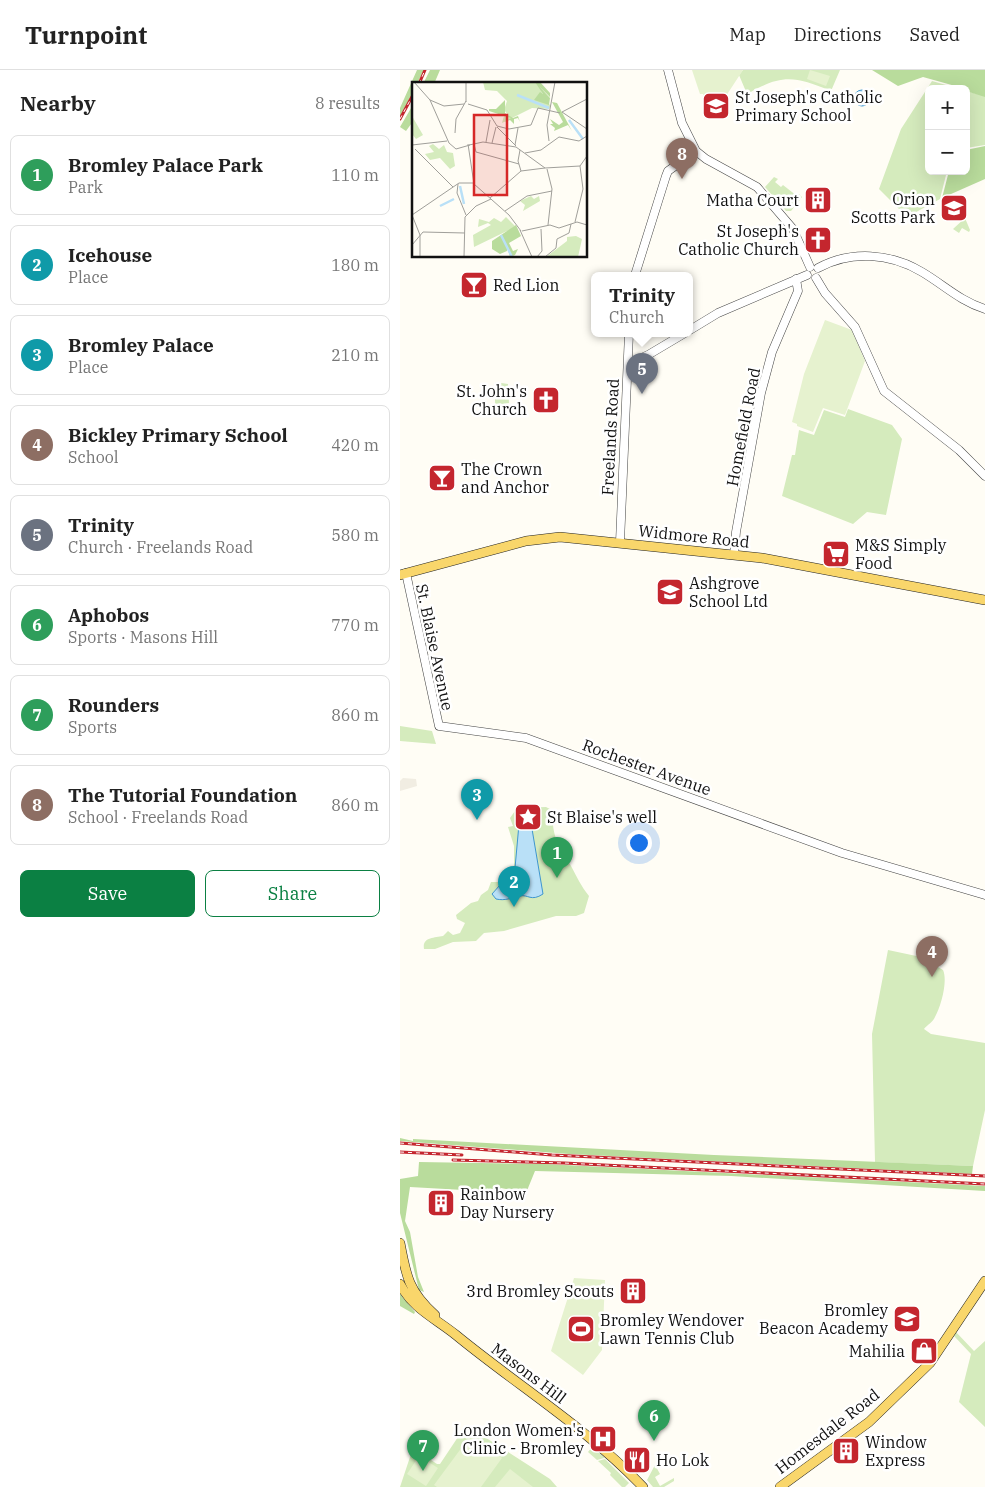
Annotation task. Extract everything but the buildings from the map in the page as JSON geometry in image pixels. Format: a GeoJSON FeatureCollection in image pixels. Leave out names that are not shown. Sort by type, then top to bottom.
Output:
{"type":"FeatureCollection","features":[{"type":"Feature","properties":{"kind":"main road","name":"Widmore Road"},"geometry":{"type":"LineString","coordinates":[[403,574],[539,538],[560,537],[620,542],[770,560],[985,600]]}},
{"type":"Feature","properties":{"kind":"main road","name":"Masons Hill"},"geometry":{"type":"LineString","coordinates":[[400,1243],[402,1269],[417,1298],[441,1323]]}},
{"type":"Feature","properties":{"kind":"main road","name":"Homesdale Road"},"geometry":{"type":"LineString","coordinates":[[780,1487],[869,1422],[930,1363],[985,1282]]}},
{"type":"Feature","properties":{"kind":"main road","name":"Masons Hill"},"geometry":{"type":"LineString","coordinates":[[401,1288],[418,1310],[441,1323],[595,1442],[642,1487]]}},
{"type":"Feature","properties":{"kind":"street"},"geometry":{"type":"LineString","coordinates":[[668,70],[683,125],[696,151],[706,159],[757,187],[793,229],[812,278],[816,278],[825,293],[855,327],[884,391],[959,450],[985,476]]}},
{"type":"Feature","properties":{"kind":"street"},"geometry":{"type":"LineString","coordinates":[[636,272],[668,171],[696,151]]}},
{"type":"Feature","properties":{"kind":"street"},"geometry":{"type":"LineString","coordinates":[[693,328],[718,313],[796,279],[808,271],[851,256],[886,257],[916,268],[960,299],[985,309]]}},
{"type":"Feature","properties":{"kind":"street"},"geometry":{"type":"LineString","coordinates":[[816,278],[820,274],[818,268]]}},
{"type":"Feature","properties":{"kind":"street","name":"Homefield Road"},"geometry":{"type":"LineString","coordinates":[[734,555],[736,532],[760,393],[772,352],[798,291],[796,279]]}},
{"type":"Feature","properties":{"kind":"street","name":"Freelands Road"},"geometry":{"type":"LineString","coordinates":[[620,542],[629,337]]}},
{"type":"Feature","properties":{"kind":"street"},"geometry":{"type":"LineString","coordinates":[[628,364],[648,355],[677,337]]}},
{"type":"Feature","properties":{"kind":"street","name":"St. Blaise Avenue"},"geometry":{"type":"LineString","coordinates":[[403,574],[439,726]]}},
{"type":"Feature","properties":{"kind":"street","name":"Rochester Avenue"},"geometry":{"type":"LineString","coordinates":[[439,726],[526,738],[842,852],[985,895]]}},
{"type":"Feature","properties":{"kind":"green space"},"geometry":{"type":"Polygon","coordinates":[[[417,70],[424,70],[418,82],[412,82],[412,95],[400,117],[400,108],[417,70]]]}},
{"type":"Feature","properties":{"kind":"green space"},"geometry":{"type":"Polygon","coordinates":[[[430,70],[440,70],[435,82],[424,82],[430,70]]]}},
{"type":"Feature","properties":{"kind":"green space"},"geometry":{"type":"Polygon","coordinates":[[[692,70],[743,70],[726,96],[707,103],[703,94],[700,94],[692,70]]]}},
{"type":"Feature","properties":{"kind":"green space"},"geometry":{"type":"Polygon","coordinates":[[[743,70],[840,70],[831,91],[807,82],[788,79],[770,83],[747,94],[739,75],[743,70]]]}},
{"type":"Feature","properties":{"kind":"green space"},"geometry":{"type":"Polygon","coordinates":[[[810,70],[830,76],[826,86],[807,79],[810,70]]]}},
{"type":"Feature","properties":{"kind":"green space"},"geometry":{"type":"Polygon","coordinates":[[[872,70],[985,70],[985,97],[970,92],[970,85],[952,85],[923,77],[898,86],[872,70]]]}},
{"type":"Feature","properties":{"kind":"green space"},"geometry":{"type":"Polygon","coordinates":[[[932,81],[946,85],[929,85],[932,81]]]}},
{"type":"Feature","properties":{"kind":"green space"},"geometry":{"type":"Polygon","coordinates":[[[925,92],[925,175],[946,175],[940,199],[907,217],[879,189],[901,129],[925,92]]]}},
{"type":"Feature","properties":{"kind":"green space"},"geometry":{"type":"Polygon","coordinates":[[[970,92],[985,96],[985,145],[970,147],[970,92]]]}},
{"type":"Feature","properties":{"kind":"green space"},"geometry":{"type":"Polygon","coordinates":[[[412,106],[412,123],[406,131],[400,127],[412,106]]]}},
{"type":"Feature","properties":{"kind":"green space"},"geometry":{"type":"Polygon","coordinates":[[[985,146],[985,179],[942,198],[948,175],[970,175],[970,149],[985,146]]]}},
{"type":"Feature","properties":{"kind":"green space"},"geometry":{"type":"Polygon","coordinates":[[[774,177],[778,179],[775,182],[781,187],[783,185],[797,196],[799,194],[802,197],[791,211],[786,211],[765,187],[774,177]]]}},
{"type":"Feature","properties":{"kind":"green space"},"geometry":{"type":"Polygon","coordinates":[[[965,218],[970,230],[969,232],[962,228],[959,233],[953,229],[965,218]]]}},
{"type":"Feature","properties":{"kind":"green space"},"geometry":{"type":"Polygon","coordinates":[[[825,320],[852,330],[865,361],[845,415],[823,408],[813,432],[792,422],[804,374],[825,320]]]}},
{"type":"Feature","properties":{"kind":"green space"},"geometry":{"type":"Polygon","coordinates":[[[495,382],[508,384],[509,403],[495,406],[495,382]]]}},
{"type":"Feature","properties":{"kind":"green space"},"geometry":{"type":"Polygon","coordinates":[[[848,409],[892,425],[902,439],[886,515],[867,512],[853,524],[782,496],[792,455],[795,455],[799,430],[814,435],[824,410],[845,417],[848,409]]]}},
{"type":"Feature","properties":{"kind":"green space"},"geometry":{"type":"Polygon","coordinates":[[[400,726],[432,731],[436,744],[400,741],[400,726]]]}},
{"type":"Feature","properties":{"kind":"green space"},"geometry":{"type":"Polygon","coordinates":[[[546,807],[552,810],[553,828],[559,845],[589,896],[584,913],[576,916],[556,916],[504,931],[484,933],[476,941],[453,942],[435,949],[424,949],[425,942],[429,939],[443,936],[448,931],[453,935],[460,933],[465,923],[457,919],[456,915],[471,903],[478,901],[481,895],[488,890],[491,882],[502,882],[504,889],[500,895],[503,896],[524,892],[534,895],[540,893],[527,821],[524,823],[520,838],[523,855],[522,864],[513,880],[505,883],[504,879],[514,866],[514,846],[508,827],[513,826],[510,818],[517,808],[546,807]]]}},
{"type":"Feature","properties":{"kind":"green space"},"geometry":{"type":"Polygon","coordinates":[[[888,950],[921,957],[943,970],[945,980],[939,1007],[934,1019],[924,1029],[931,1034],[985,1043],[985,1110],[973,1166],[875,1162],[872,1034],[888,950]]]}},
{"type":"Feature","properties":{"kind":"green space"},"geometry":{"type":"Polygon","coordinates":[[[400,1138],[413,1141],[413,1139],[973,1166],[972,1174],[569,1154],[400,1141],[400,1138]]]}},
{"type":"Feature","properties":{"kind":"green space"},"geometry":{"type":"Polygon","coordinates":[[[419,1162],[545,1164],[985,1186],[985,1191],[731,1176],[535,1171],[526,1193],[501,1188],[499,1192],[410,1187],[405,1221],[410,1232],[418,1277],[424,1292],[419,1290],[400,1213],[400,1179],[418,1176],[419,1162]]]}},
{"type":"Feature","properties":{"kind":"green space","name":"Bromley Wendover Lawn Tennis Club"},"geometry":{"type":"Polygon","coordinates":[[[574,1278],[605,1280],[602,1350],[583,1375],[551,1351],[574,1278]]]}},
{"type":"Feature","properties":{"kind":"green space"},"geometry":{"type":"Polygon","coordinates":[[[400,1294],[415,1312],[414,1314],[400,1306],[400,1294]]]}},
{"type":"Feature","properties":{"kind":"green space"},"geometry":{"type":"Polygon","coordinates":[[[956,1332],[974,1351],[985,1341],[985,1427],[959,1402],[971,1354],[954,1336],[956,1332]]]}},
{"type":"Feature","properties":{"kind":"green space"},"geometry":{"type":"Polygon","coordinates":[[[466,1425],[550,1479],[557,1487],[400,1487],[413,1448],[437,1464],[440,1464],[466,1425]]]}},
{"type":"Feature","properties":{"kind":"green space"},"geometry":{"type":"Polygon","coordinates":[[[471,1435],[502,1458],[481,1487],[437,1487],[434,1485],[471,1435]]]}},
{"type":"Feature","properties":{"kind":"green space"},"geometry":{"type":"Polygon","coordinates":[[[592,1447],[604,1458],[597,1460],[588,1452],[592,1447]]]}},
{"type":"Feature","properties":{"kind":"green space"},"geometry":{"type":"Polygon","coordinates":[[[419,1456],[438,1468],[426,1486],[407,1474],[419,1456]]]}},
{"type":"Feature","properties":{"kind":"green space"},"geometry":{"type":"Polygon","coordinates":[[[605,1459],[629,1483],[625,1487],[622,1487],[598,1461],[605,1459]]]}},
{"type":"Feature","properties":{"kind":"green space"},"geometry":{"type":"Polygon","coordinates":[[[655,1465],[660,1474],[655,1477],[660,1486],[674,1478],[674,1481],[664,1487],[653,1487],[647,1480],[655,1465]]]}},
{"type":"Feature","properties":{"kind":"green space"},"geometry":{"type":"Polygon","coordinates":[[[510,1469],[533,1487],[495,1487],[510,1469]]]}},
{"type":"Feature","properties":{"kind":"shaded area"},"geometry":{"type":"Polygon","coordinates":[[[403,778],[416,779],[417,786],[400,791],[400,781],[403,778]]]}},
{"type":"Feature","properties":{"kind":"water"},"geometry":{"type":"Polygon","coordinates":[[[862,90],[868,92],[870,98],[868,104],[862,106],[856,104],[854,98],[856,92],[862,90]]]}},
{"type":"Feature","properties":{"kind":"water"},"geometry":{"type":"Polygon","coordinates":[[[524,819],[529,819],[531,823],[543,894],[533,898],[523,896],[496,899],[492,894],[515,868],[519,824],[524,819]]]}},
{"type":"Feature","properties":{"kind":"railway"},"geometry":{"type":"LineString","coordinates":[[420,82],[425,70]]}},
{"type":"Feature","properties":{"kind":"railway"},"geometry":{"type":"LineString","coordinates":[[400,119],[412,97]]}},
{"type":"Feature","properties":{"kind":"railway"},"geometry":{"type":"LineString","coordinates":[[400,1143],[552,1155],[985,1176]]}},
{"type":"Feature","properties":{"kind":"railway"},"geometry":{"type":"LineString","coordinates":[[400,1152],[462,1155]]}},
{"type":"Feature","properties":{"kind":"railway"},"geometry":{"type":"LineString","coordinates":[[453,1160],[564,1163],[985,1184]]}},
{"type":"Feature","properties":{"kind":"place","name":"St Joseph's Catholic Primary School"},"geometry":{"type":"Point","coordinates":[716,106]}},
{"type":"Feature","properties":{"kind":"place","name":"The Tutorial Foundation"},"geometry":{"type":"Point","coordinates":[682,179]}},
{"type":"Feature","properties":{"kind":"place","name":"Matha Court"},"geometry":{"type":"Point","coordinates":[818,200]}},
{"type":"Feature","properties":{"kind":"place","name":"Orion Scotts Park"},"geometry":{"type":"Point","coordinates":[954,208]}},
{"type":"Feature","properties":{"kind":"place","name":"St Joseph's Catholic Church"},"geometry":{"type":"Point","coordinates":[818,240]}},
{"type":"Feature","properties":{"kind":"place","name":"Red Lion"},"geometry":{"type":"Point","coordinates":[474,285]}},
{"type":"Feature","properties":{"kind":"place","name":"Trinity"},"geometry":{"type":"Point","coordinates":[642,394]}},
{"type":"Feature","properties":{"kind":"place","name":"St. John's Church"},"geometry":{"type":"Point","coordinates":[546,400]}},
{"type":"Feature","properties":{"kind":"place","name":"The Crown and Anchor"},"geometry":{"type":"Point","coordinates":[442,478]}},
{"type":"Feature","properties":{"kind":"place","name":"M&S Simply Food"},"geometry":{"type":"Point","coordinates":[836,554]}},
{"type":"Feature","properties":{"kind":"place","name":"Ashgrove School Ltd"},"geometry":{"type":"Point","coordinates":[670,592]}},
{"type":"Feature","properties":{"kind":"place","name":"St Blaise's well"},"geometry":{"type":"Point","coordinates":[528,817]}},
{"type":"Feature","properties":{"kind":"place","name":"Bromley Palace"},"geometry":{"type":"Point","coordinates":[477,820]}},
{"type":"Feature","properties":{"kind":"place","name":"Bromley Palace Park"},"geometry":{"type":"Point","coordinates":[557,878]}},
{"type":"Feature","properties":{"kind":"place","name":"Icehouse"},"geometry":{"type":"Point","coordinates":[514,907]}},
{"type":"Feature","properties":{"kind":"place","name":"Bickley Primary School"},"geometry":{"type":"Point","coordinates":[932,977]}},
{"type":"Feature","properties":{"kind":"place","name":"Rainbow Day Nursery"},"geometry":{"type":"Point","coordinates":[441,1203]}},
{"type":"Feature","properties":{"kind":"place","name":"3rd Bromley Scouts"},"geometry":{"type":"Point","coordinates":[633,1291]}},
{"type":"Feature","properties":{"kind":"place","name":"Bromley Beacon Academy"},"geometry":{"type":"Point","coordinates":[907,1319]}},
{"type":"Feature","properties":{"kind":"place","name":"Bromley Wendover Lawn Tennis Club"},"geometry":{"type":"Point","coordinates":[581,1329]}},
{"type":"Feature","properties":{"kind":"place","name":"Mahilia"},"geometry":{"type":"Point","coordinates":[924,1351]}},
{"type":"Feature","properties":{"kind":"place","name":"London Women's Clinic - Bromley"},"geometry":{"type":"Point","coordinates":[603,1439]}},
{"type":"Feature","properties":{"kind":"place","name":"Aphobos"},"geometry":{"type":"Point","coordinates":[654,1441]}},
{"type":"Feature","properties":{"kind":"place","name":"Window Express"},"geometry":{"type":"Point","coordinates":[846,1451]}},
{"type":"Feature","properties":{"kind":"place","name":"Ho Lok"},"geometry":{"type":"Point","coordinates":[637,1460]}},
{"type":"Feature","properties":{"kind":"place","name":"Rounders"},"geometry":{"type":"Point","coordinates":[423,1471]}}]}
